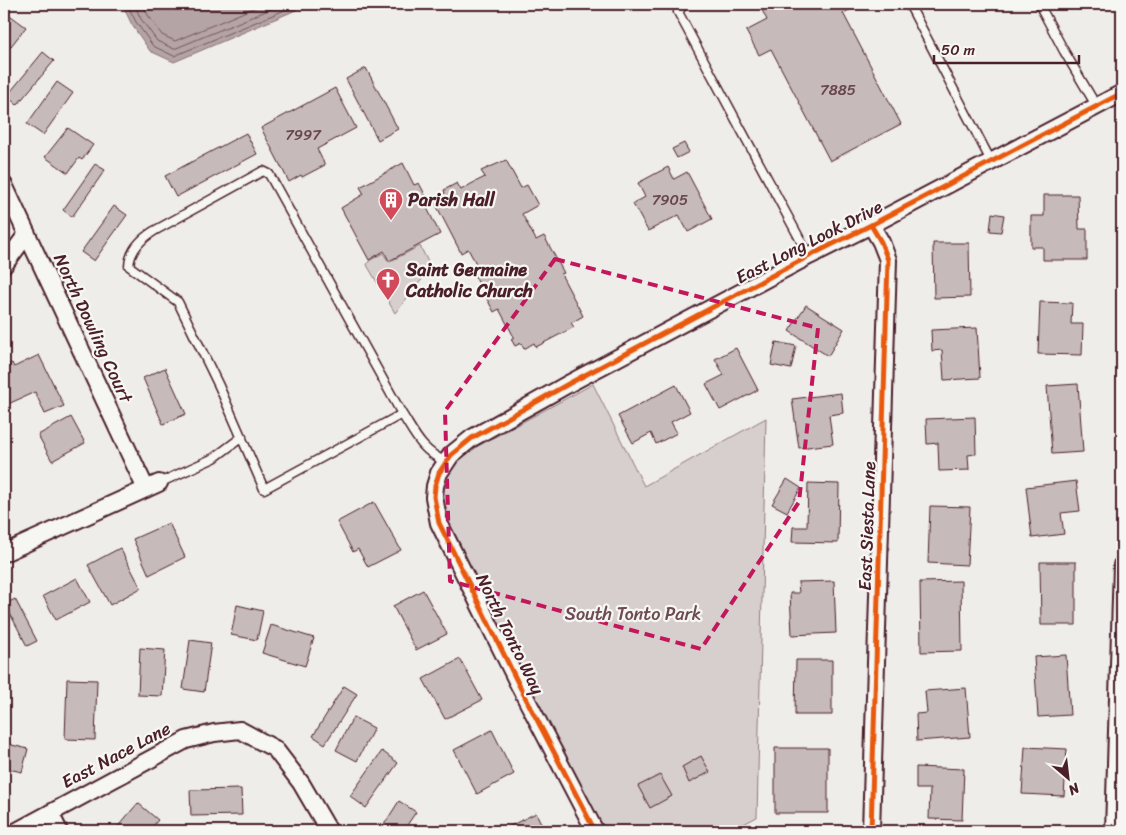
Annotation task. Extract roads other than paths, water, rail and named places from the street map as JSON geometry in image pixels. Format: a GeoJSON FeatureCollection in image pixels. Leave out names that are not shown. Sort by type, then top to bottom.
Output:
{"type":"FeatureCollection","features":[{"type":"Feature","properties":{"kind":"street","name":"East Long Look Drive"},"geometry":{"type":"LineString","coordinates":[[459,448],[472,438],[561,388],[809,256],[871,226],[991,161],[1097,107],[1121,98]]}},
{"type":"Feature","properties":{"kind":"street","name":"North Dowling Court"},"geometry":{"type":"LineString","coordinates":[[4,185],[152,486]]}},
{"type":"Feature","properties":{"kind":"street","name":"East Siesta Lane"},"geometry":{"type":"LineString","coordinates":[[871,226],[881,242],[888,260],[872,831]]}},
{"type":"Feature","properties":{"kind":"street"},"geometry":{"type":"LineString","coordinates":[[4,265],[27,234]]}},
{"type":"Feature","properties":{"kind":"street","name":"North Tonto Way"},"geometry":{"type":"LineString","coordinates":[[459,448],[446,462],[437,479],[434,497],[440,523],[595,831]]}},
{"type":"Feature","properties":{"kind":"street"},"geometry":{"type":"LineString","coordinates":[[4,552],[152,486]]}},
{"type":"Feature","properties":{"kind":"street"},"geometry":{"type":"LineString","coordinates":[[1114,831],[1122,565]]}},
{"type":"Feature","properties":{"kind":"street","name":"East Nace Lane"},"geometry":{"type":"LineString","coordinates":[[17,831],[186,740],[214,733],[240,730],[275,749],[301,783],[330,831]]}},
{"type":"Feature","properties":{"kind":"street"},"geometry":{"type":"LineString","coordinates":[[50,813],[59,831]]}},
{"type":"Feature","properties":{"kind":"lane"},"geometry":{"type":"LineString","coordinates":[[684,4],[678,12],[809,256]]}},
{"type":"Feature","properties":{"kind":"lane"},"geometry":{"type":"LineString","coordinates":[[909,4],[991,161]]}},
{"type":"Feature","properties":{"kind":"lane"},"geometry":{"type":"LineString","coordinates":[[1039,4],[1097,107]]}},
{"type":"Feature","properties":{"kind":"lane"},"geometry":{"type":"LineString","coordinates":[[402,414],[264,489],[242,437],[178,302],[166,291],[129,266],[130,256],[143,238],[154,231],[263,172],[269,174],[402,414],[424,448],[430,454],[446,462]]}},
{"type":"Feature","properties":{"kind":"lane"},"geometry":{"type":"LineString","coordinates":[[152,486],[214,458],[242,437]]}},
{"type":"Feature","properties":{"kind":"water"},"geometry":{"type":"Polygon","coordinates":[[[122,4],[300,4],[296,10],[174,62],[150,51],[132,25],[122,4]]]}},
{"type":"Feature","properties":{"kind":"place","name":"Parish Hall"},"geometry":{"type":"Point","coordinates":[391,221]}},
{"type":"Feature","properties":{"kind":"place","name":"Saint Germaine Catholic Church"},"geometry":{"type":"Point","coordinates":[388,301]}},
{"type":"Feature","properties":{"kind":"park label","name":"South Tonto Park"},"geometry":{"type":"Point","coordinates":[633,614]}}]}
